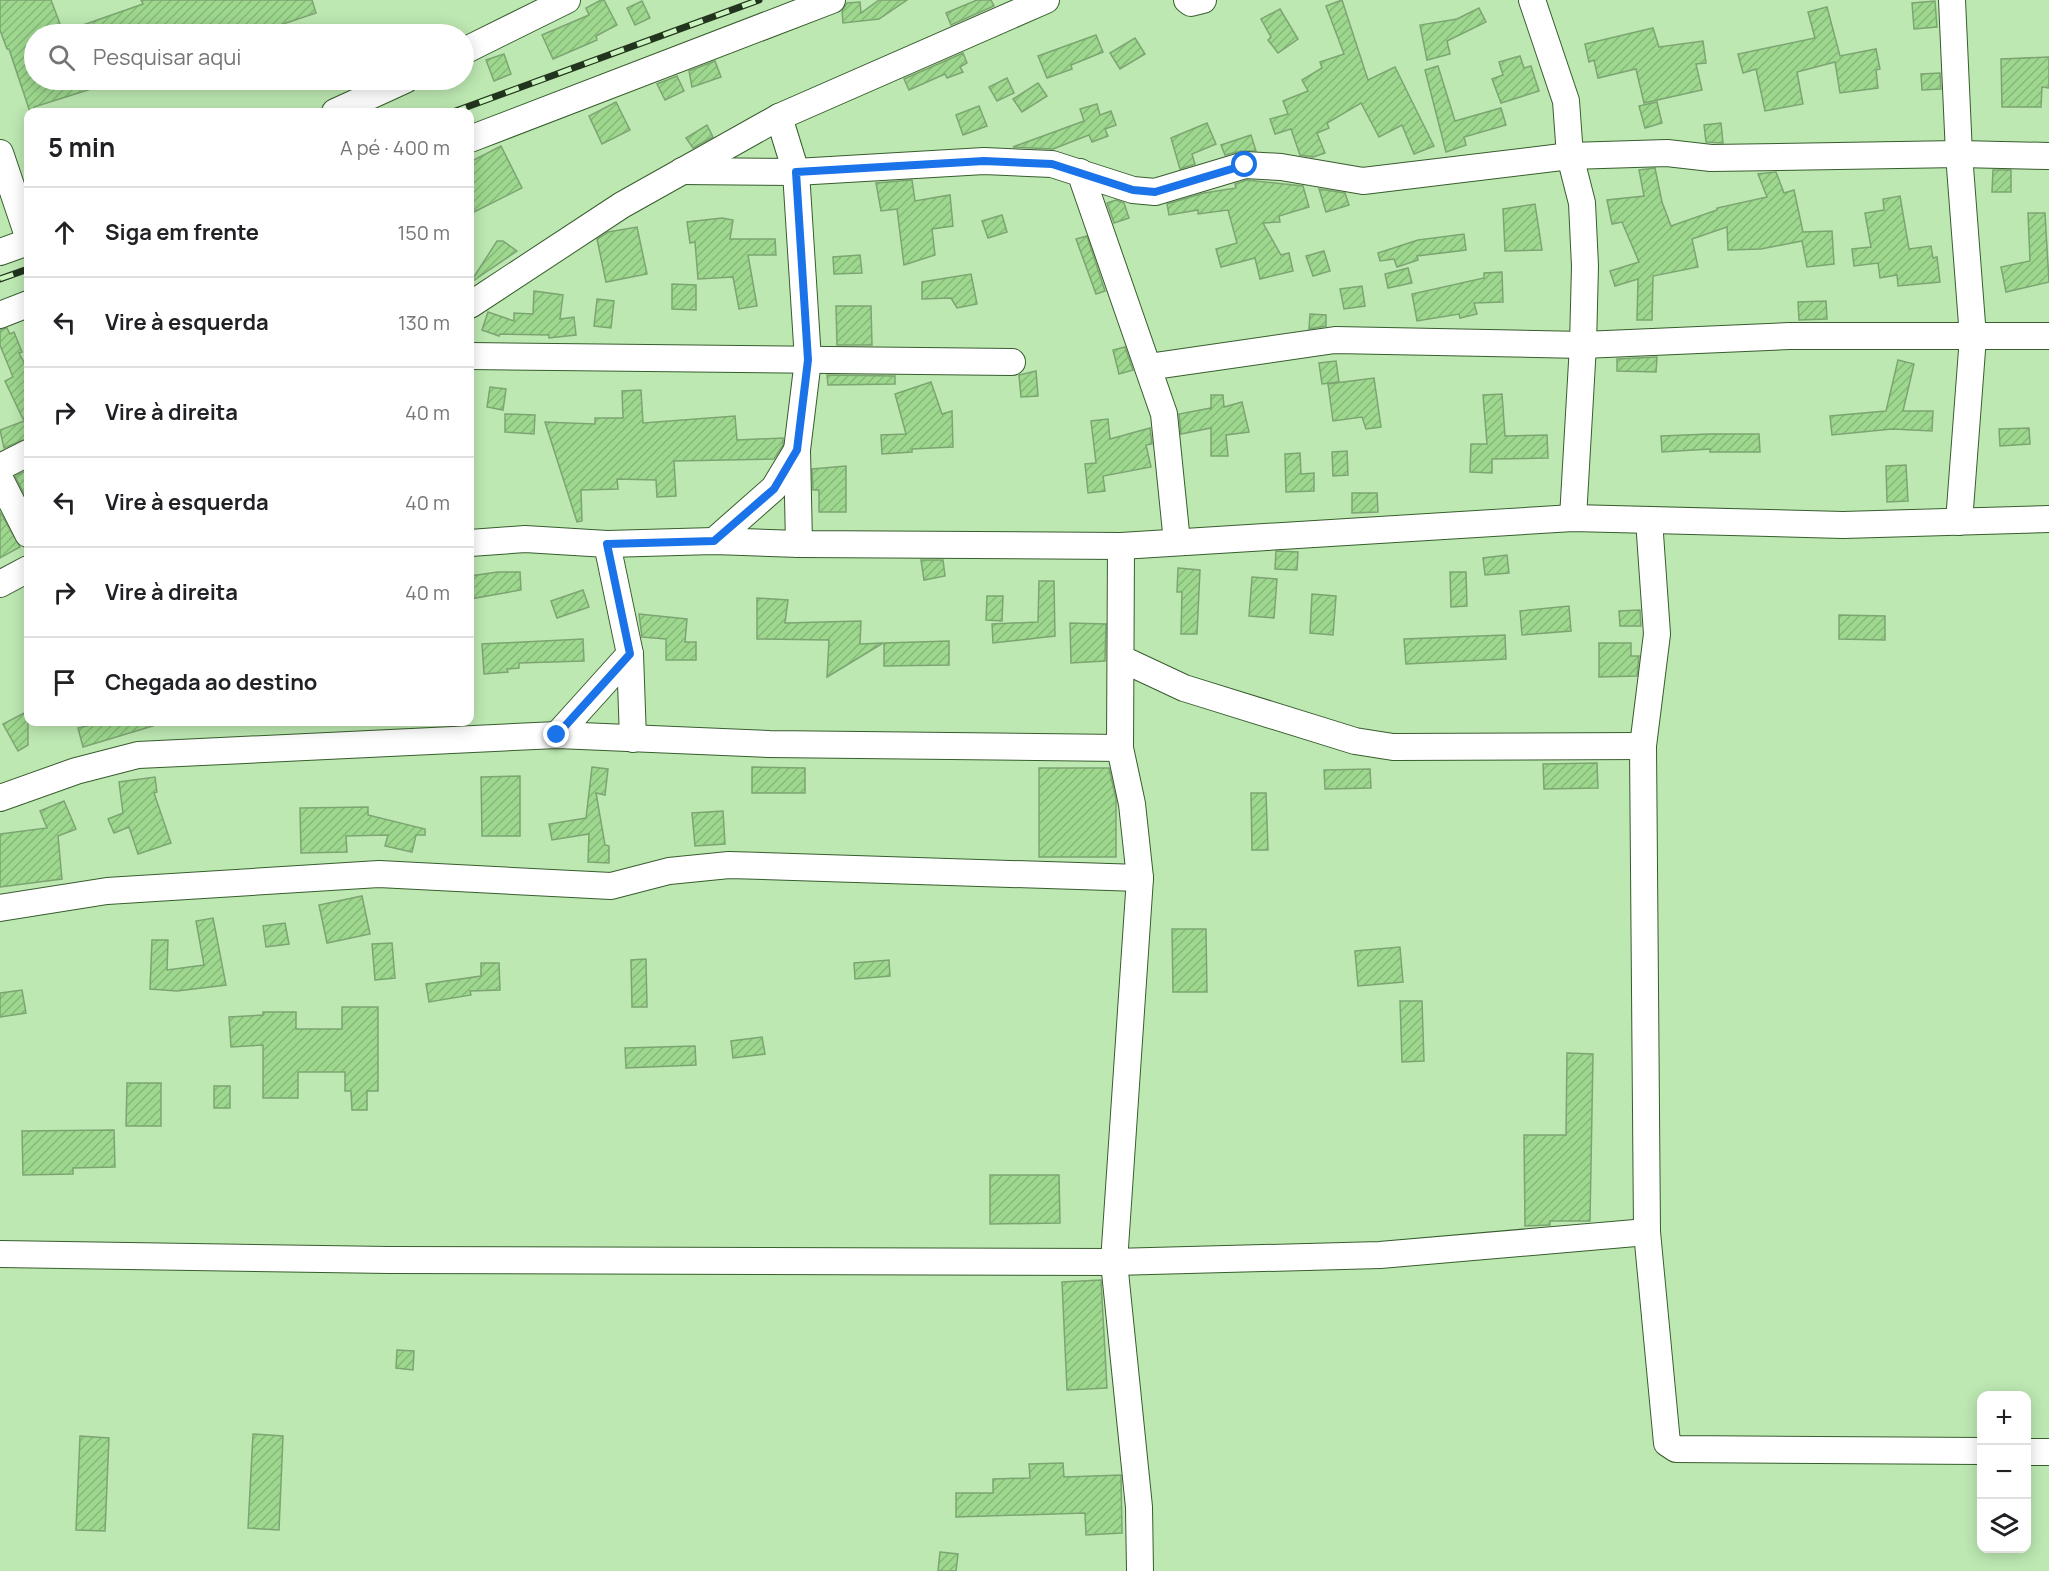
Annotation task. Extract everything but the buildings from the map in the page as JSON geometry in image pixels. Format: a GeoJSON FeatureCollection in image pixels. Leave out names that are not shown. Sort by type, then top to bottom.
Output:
{"type":"FeatureCollection","features":[{"type":"Feature","properties":{"kind":"street"},"geometry":{"type":"LineString","coordinates":[[474,46],[567,0]]}},
{"type":"Feature","properties":{"kind":"street"},"geometry":{"type":"LineString","coordinates":[[474,137],[832,0]]}},
{"type":"Feature","properties":{"kind":"street"},"geometry":{"type":"LineString","coordinates":[[474,302],[621,205],[780,117],[1046,0]]}},
{"type":"Feature","properties":{"kind":"street"},"geometry":{"type":"LineString","coordinates":[[1187,0],[1191,3],[1203,0]]}},
{"type":"Feature","properties":{"kind":"street"},"geometry":{"type":"LineString","coordinates":[[1532,0],[1566,101],[1570,156],[1581,203],[1585,266],[1583,345],[1573,518]]}},
{"type":"Feature","properties":{"kind":"street"},"geometry":{"type":"LineString","coordinates":[[1952,0],[1959,154],[1973,337],[1959,522]]}},
{"type":"Feature","properties":{"kind":"street"},"geometry":{"type":"LineString","coordinates":[[344,108],[383,90]]}},
{"type":"Feature","properties":{"kind":"street"},"geometry":{"type":"LineString","coordinates":[[780,117],[796,172],[808,360],[797,450],[799,544]]}},
{"type":"Feature","properties":{"kind":"street"},"geometry":{"type":"LineString","coordinates":[[0,153],[24,224]]}},
{"type":"Feature","properties":{"kind":"street"},"geometry":{"type":"LineString","coordinates":[[682,171],[796,172],[984,161],[1052,164],[1133,190],[1155,192],[1245,165],[1281,167],[1363,181],[1570,156],[1667,153],[1711,158],[1959,154],[2049,156]]}},
{"type":"Feature","properties":{"kind":"street"},"geometry":{"type":"LineString","coordinates":[[1080,172],[1164,414],[1177,542]]}},
{"type":"Feature","properties":{"kind":"street"},"geometry":{"type":"LineString","coordinates":[[0,252],[24,243]]}},
{"type":"Feature","properties":{"kind":"street"},"geometry":{"type":"LineString","coordinates":[[0,315],[24,306]]}},
{"type":"Feature","properties":{"kind":"street"},"geometry":{"type":"LineString","coordinates":[[1148,367],[1335,340],[1583,345],[1789,336],[2049,336]]}},
{"type":"Feature","properties":{"kind":"street"},"geometry":{"type":"LineString","coordinates":[[474,356],[1012,362]]}},
{"type":"Feature","properties":{"kind":"street"},"geometry":{"type":"LineString","coordinates":[[714,541],[774,489],[797,450]]}},
{"type":"Feature","properties":{"kind":"street"},"geometry":{"type":"LineString","coordinates":[[0,467],[24,455]]}},
{"type":"Feature","properties":{"kind":"street"},"geometry":{"type":"LineString","coordinates":[[0,478],[24,526]]}},
{"type":"Feature","properties":{"kind":"street"},"geometry":{"type":"LineString","coordinates":[[474,543],[525,539],[607,544],[714,541],[799,544],[1121,546],[1573,518],[1843,525],[2049,519]]}},
{"type":"Feature","properties":{"kind":"street"},"geometry":{"type":"LineString","coordinates":[[1648,520],[1657,634],[1643,746],[1647,1232],[1666,1443],[1671,1447],[1977,1451]]}},
{"type":"Feature","properties":{"kind":"street"},"geometry":{"type":"LineString","coordinates":[[607,544],[630,654],[633,739]]}},
{"type":"Feature","properties":{"kind":"street"},"geometry":{"type":"LineString","coordinates":[[1121,546],[1120,748],[1132,804],[1140,878],[1114,1262],[1140,1507],[1140,1571]]}},
{"type":"Feature","properties":{"kind":"street"},"geometry":{"type":"LineString","coordinates":[[0,584],[24,571]]}},
{"type":"Feature","properties":{"kind":"street"},"geometry":{"type":"LineString","coordinates":[[557,735],[630,654]]}},
{"type":"Feature","properties":{"kind":"street"},"geometry":{"type":"LineString","coordinates":[[1122,659],[1184,688],[1355,741],[1393,747],[1643,746]]}},
{"type":"Feature","properties":{"kind":"street"},"geometry":{"type":"LineString","coordinates":[[0,798],[76,771],[138,755],[557,735],[769,744],[1120,748]]}},
{"type":"Feature","properties":{"kind":"street"},"geometry":{"type":"LineString","coordinates":[[0,908],[106,891],[379,874],[611,886],[669,871],[729,865],[1140,878]]}},
{"type":"Feature","properties":{"kind":"street"},"geometry":{"type":"LineString","coordinates":[[0,1254],[389,1260],[1114,1262],[1380,1255],[1647,1232]]}},
{"type":"Feature","properties":{"kind":"street"},"geometry":{"type":"LineString","coordinates":[[2031,1452],[2049,1452]]}},
{"type":"Feature","properties":{"kind":"railway"},"geometry":{"type":"LineString","coordinates":[[464,108],[759,0]]}},
{"type":"Feature","properties":{"kind":"railway"},"geometry":{"type":"LineString","coordinates":[[0,279],[24,270]]}},
{"type":"Feature","properties":{"kind":"route"},"geometry":{"type":"LineString","coordinates":[[557,735],[599,692],[630,654],[607,544],[714,541],[774,489],[797,450],[808,360],[796,172],[984,161],[1052,164],[1108,180],[1133,190],[1155,192],[1245,165]]}}]}
